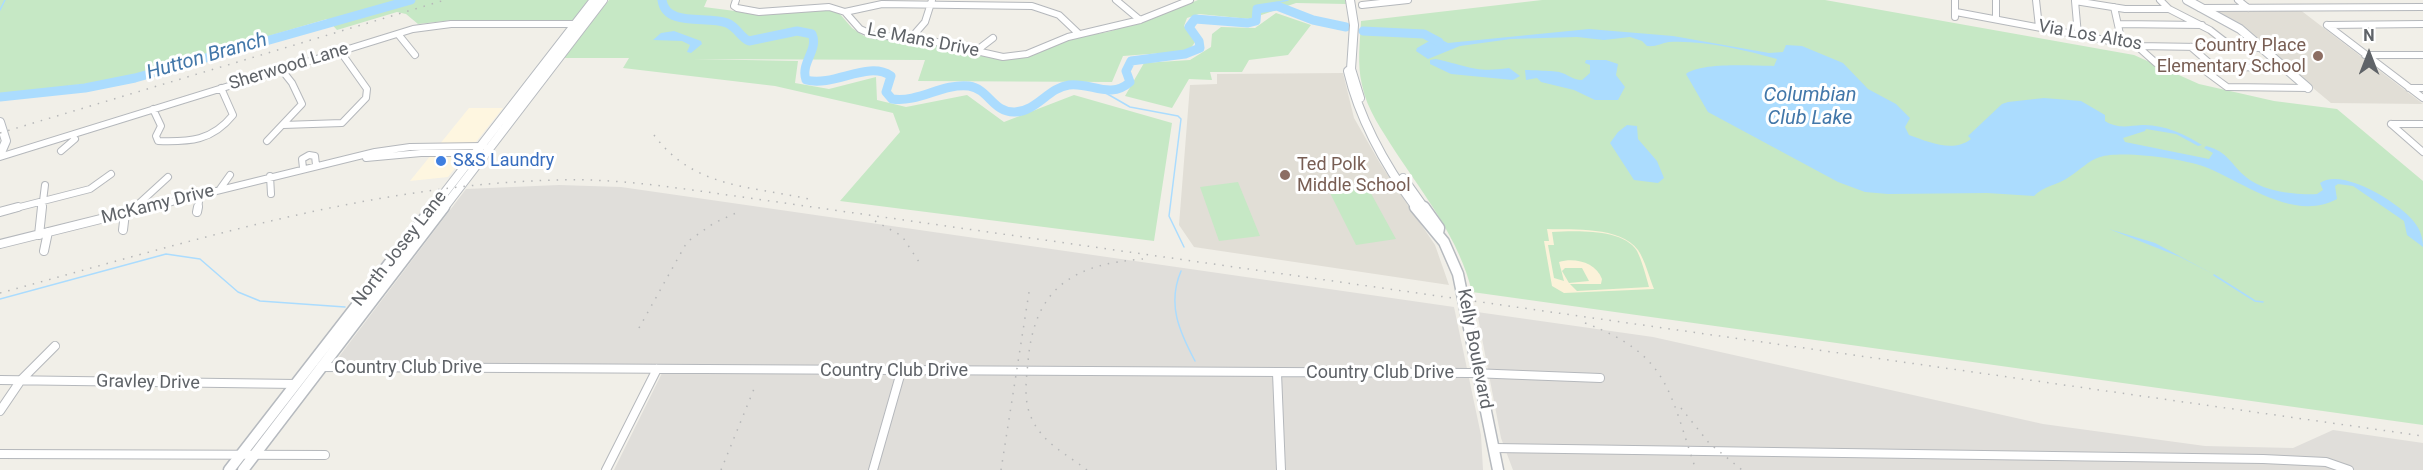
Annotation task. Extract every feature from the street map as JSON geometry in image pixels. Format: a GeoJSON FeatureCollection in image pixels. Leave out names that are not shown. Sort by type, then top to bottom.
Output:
{"type":"FeatureCollection","features":[{"type":"Feature","properties":{"kind":"main road","name":"North Josey Lane"},"geometry":{"type":"LineString","coordinates":[[580,24],[594,0]]}},
{"type":"Feature","properties":{"kind":"main road","name":"North Josey Lane"},"geometry":{"type":"LineString","coordinates":[[243,470],[580,24],[603,0]]}},
{"type":"Feature","properties":{"kind":"main road","name":"Kelly Boulevard"},"geometry":{"type":"LineString","coordinates":[[1350,0],[1354,25],[1351,69],[1348,71],[1357,107],[1384,154],[1439,228],[1438,233],[1459,273],[1498,470]]}},
{"type":"Feature","properties":{"kind":"main road"},"geometry":{"type":"LineString","coordinates":[[2187,0],[2198,8],[2236,26],[2308,88]]}},
{"type":"Feature","properties":{"kind":"main road"},"geometry":{"type":"LineString","coordinates":[[0,123],[6,141],[0,156]]}},
{"type":"Feature","properties":{"kind":"main road","name":"North Josey Lane"},"geometry":{"type":"LineString","coordinates":[[229,470],[484,150]]}},
{"type":"Feature","properties":{"kind":"street","name":"Le Mans Drive"},"geometry":{"type":"LineString","coordinates":[[736,0],[734,6],[753,12],[814,6],[845,12],[866,33],[883,37],[911,38],[1015,56],[1079,34],[1140,20],[1190,0]]}},
{"type":"Feature","properties":{"kind":"street"},"geometry":{"type":"LineString","coordinates":[[1116,0],[1140,20]]}},
{"type":"Feature","properties":{"kind":"street"},"geometry":{"type":"LineString","coordinates":[[1362,5],[1408,0]]}},
{"type":"Feature","properties":{"kind":"street","name":"Via Los Altos"},"geometry":{"type":"LineString","coordinates":[[1955,0],[1955,15],[2038,27],[2137,46],[2262,48]]}},
{"type":"Feature","properties":{"kind":"street"},"geometry":{"type":"LineString","coordinates":[[1996,0],[1996,20]]}},
{"type":"Feature","properties":{"kind":"street"},"geometry":{"type":"LineString","coordinates":[[2036,0],[2038,27]]}},
{"type":"Feature","properties":{"kind":"street"},"geometry":{"type":"LineString","coordinates":[[2160,0],[2169,9],[2202,25],[2232,47]]}},
{"type":"Feature","properties":{"kind":"street"},"geometry":{"type":"LineString","coordinates":[[2238,0],[2248,8]]}},
{"type":"Feature","properties":{"kind":"street"},"geometry":{"type":"LineString","coordinates":[[2286,0],[2295,7]]}},
{"type":"Feature","properties":{"kind":"street"},"geometry":{"type":"LineString","coordinates":[[2356,0],[2365,7]]}},
{"type":"Feature","properties":{"kind":"street"},"geometry":{"type":"LineString","coordinates":[[2404,0],[2414,7]]}},
{"type":"Feature","properties":{"kind":"street"},"geometry":{"type":"LineString","coordinates":[[2078,35],[2075,1],[2114,7],[2169,9]]}},
{"type":"Feature","properties":{"kind":"street"},"geometry":{"type":"LineString","coordinates":[[911,38],[925,22],[931,3]]}},
{"type":"Feature","properties":{"kind":"street"},"geometry":{"type":"LineString","coordinates":[[845,12],[882,4],[931,3],[1043,8],[1059,15],[1079,34]]}},
{"type":"Feature","properties":{"kind":"street"},"geometry":{"type":"LineString","coordinates":[[2114,7],[2122,43]]}},
{"type":"Feature","properties":{"kind":"street"},"geometry":{"type":"LineString","coordinates":[[2198,8],[2423,7]]}},
{"type":"Feature","properties":{"kind":"street","name":"Sherwood Lane"},"geometry":{"type":"LineString","coordinates":[[0,156],[398,34],[451,24],[580,24]]}},
{"type":"Feature","properties":{"kind":"street"},"geometry":{"type":"LineString","coordinates":[[2118,24],[2202,25]]}},
{"type":"Feature","properties":{"kind":"street"},"geometry":{"type":"LineString","coordinates":[[2423,24],[2327,25],[2423,98]]}},
{"type":"Feature","properties":{"kind":"street"},"geometry":{"type":"LineString","coordinates":[[398,34],[415,55]]}},
{"type":"Feature","properties":{"kind":"street"},"geometry":{"type":"LineString","coordinates":[[976,51],[993,38]]}},
{"type":"Feature","properties":{"kind":"street"},"geometry":{"type":"LineString","coordinates":[[2137,46],[2158,64],[2286,68]]}},
{"type":"Feature","properties":{"kind":"street"},"geometry":{"type":"LineString","coordinates":[[2190,47],[2214,67]]}},
{"type":"Feature","properties":{"kind":"street"},"geometry":{"type":"LineString","coordinates":[[283,125],[342,123],[366,98],[367,89],[340,51]]}},
{"type":"Feature","properties":{"kind":"street"},"geometry":{"type":"LineString","coordinates":[[2365,55],[2423,55]]}},
{"type":"Feature","properties":{"kind":"street"},"geometry":{"type":"LineString","coordinates":[[2200,67],[2227,87],[2308,88]]}},
{"type":"Feature","properties":{"kind":"street"},"geometry":{"type":"LineString","coordinates":[[267,141],[302,104],[292,83],[281,69]]}},
{"type":"Feature","properties":{"kind":"street"},"geometry":{"type":"LineString","coordinates":[[153,108],[161,126],[156,136],[158,141],[201,141],[210,138],[233,115],[221,88]]}},
{"type":"Feature","properties":{"kind":"street"},"geometry":{"type":"LineString","coordinates":[[2409,88],[2423,88]]}},
{"type":"Feature","properties":{"kind":"street"},"geometry":{"type":"LineString","coordinates":[[2423,124],[2391,124],[2423,152]]}},
{"type":"Feature","properties":{"kind":"street"},"geometry":{"type":"LineString","coordinates":[[61,151],[75,139],[72,135]]}},
{"type":"Feature","properties":{"kind":"street","name":"McKamy Drive"},"geometry":{"type":"LineString","coordinates":[[0,244],[316,165],[395,154],[484,150]]}},
{"type":"Feature","properties":{"kind":"street"},"geometry":{"type":"LineString","coordinates":[[303,168],[302,159],[309,155],[315,156],[316,165]]}},
{"type":"Feature","properties":{"kind":"street"},"geometry":{"type":"LineString","coordinates":[[0,212],[90,189],[111,174]]}},
{"type":"Feature","properties":{"kind":"street"},"geometry":{"type":"LineString","coordinates":[[220,189],[230,176]]}},
{"type":"Feature","properties":{"kind":"street"},"geometry":{"type":"LineString","coordinates":[[270,176],[271,194]]}},
{"type":"Feature","properties":{"kind":"street"},"geometry":{"type":"LineString","coordinates":[[123,230],[128,212],[168,177]]}},
{"type":"Feature","properties":{"kind":"street"},"geometry":{"type":"LineString","coordinates":[[39,235],[45,185]]}},
{"type":"Feature","properties":{"kind":"street"},"geometry":{"type":"LineString","coordinates":[[197,212],[200,194]]}},
{"type":"Feature","properties":{"kind":"street"},"geometry":{"type":"LineString","coordinates":[[44,251],[48,232]]}},
{"type":"Feature","properties":{"kind":"street"},"geometry":{"type":"LineString","coordinates":[[0,411],[21,380],[55,346]]}},
{"type":"Feature","properties":{"kind":"street","name":"Country Club Drive"},"geometry":{"type":"LineString","coordinates":[[309,367],[1480,374],[1599,378]]}},
{"type":"Feature","properties":{"kind":"street"},"geometry":{"type":"LineString","coordinates":[[606,470],[657,369]]}},
{"type":"Feature","properties":{"kind":"street"},"geometry":{"type":"LineString","coordinates":[[873,470],[901,372]]}},
{"type":"Feature","properties":{"kind":"street"},"geometry":{"type":"LineString","coordinates":[[1277,373],[1281,470]]}},
{"type":"Feature","properties":{"kind":"street","name":"Gravley Drive"},"geometry":{"type":"LineString","coordinates":[[0,380],[296,384]]}},
{"type":"Feature","properties":{"kind":"street"},"geometry":{"type":"LineString","coordinates":[[1494,448],[2273,459],[2313,460],[2345,468]]}},
{"type":"Feature","properties":{"kind":"street"},"geometry":{"type":"LineString","coordinates":[[0,454],[325,455]]}},
{"type":"Feature","properties":{"kind":"shaded area","name":"Country Place Elementary School"},"geometry":{"type":"Polygon","coordinates":[[[2206,9],[2299,9],[2423,104],[2331,103],[2277,58],[2206,9]]]}},
{"type":"Feature","properties":{"kind":"shaded area","name":"Ted Polk Middle School"},"geometry":{"type":"Polygon","coordinates":[[[1343,73],[1354,118],[1381,165],[1435,245],[1449,285],[1194,247],[1179,225],[1190,85],[1217,84],[1217,74],[1343,73]]]}},
{"type":"Feature","properties":{"kind":"shaded area"},"geometry":{"type":"Polygon","coordinates":[[[469,108],[503,108],[448,177],[410,181],[469,108]]]}},
{"type":"Feature","properties":{"kind":"shaded area"},"geometry":{"type":"Polygon","coordinates":[[[559,185],[621,187],[1454,307],[1481,435],[1483,470],[614,470],[666,365],[335,362],[466,189],[559,185]]]}},
{"type":"Feature","properties":{"kind":"shaded area"},"geometry":{"type":"Polygon","coordinates":[[[1477,312],[1653,337],[2043,424],[2205,446],[2293,448],[2333,430],[2423,443],[2423,470],[1513,470],[1501,438],[1477,312]]]}},
{"type":"Feature","properties":{"kind":"green space"},"geometry":{"type":"Polygon","coordinates":[[[0,0],[588,0],[573,21],[454,20],[418,24],[406,14],[397,12],[337,30],[327,19],[118,80],[0,94],[0,0]]]}},
{"type":"Feature","properties":{"kind":"green space"},"geometry":{"type":"Polygon","coordinates":[[[609,0],[707,0],[704,7],[758,14],[825,9],[839,13],[852,28],[864,36],[915,40],[1018,58],[1038,53],[1077,37],[1108,32],[1161,15],[1198,0],[1345,0],[1346,4],[1296,3],[1250,19],[1199,14],[1187,18],[1184,26],[1195,42],[1189,51],[1123,56],[1112,82],[918,81],[925,60],[693,59],[798,61],[795,83],[829,89],[876,77],[877,100],[906,107],[967,95],[1004,122],[1074,95],[1172,123],[1154,241],[840,201],[900,132],[893,113],[775,86],[623,68],[629,58],[564,58],[609,0]]]}},
{"type":"Feature","properties":{"kind":"green space"},"geometry":{"type":"Polygon","coordinates":[[[1542,0],[1825,0],[2134,55],[2199,84],[2274,101],[2337,109],[2423,181],[2423,425],[1472,292],[1450,236],[1367,103],[1360,69],[1361,21],[1542,0]]]}},
{"type":"Feature","properties":{"kind":"green space"},"geometry":{"type":"Polygon","coordinates":[[[1276,13],[1311,25],[1288,55],[1249,60],[1242,72],[1210,72],[1212,80],[1189,79],[1172,108],[1125,96],[1144,63],[1190,60],[1211,47],[1212,34],[1221,27],[1255,28],[1276,13]]]}},
{"type":"Feature","properties":{"kind":"green space"},"geometry":{"type":"Polygon","coordinates":[[[1238,182],[1260,236],[1219,241],[1200,187],[1238,182]]]}},
{"type":"Feature","properties":{"kind":"green space"},"geometry":{"type":"Polygon","coordinates":[[[1367,186],[1396,239],[1356,245],[1329,191],[1367,186]]]}},
{"type":"Feature","properties":{"kind":"sand"},"geometry":{"type":"Polygon","coordinates":[[[1547,229],[1595,231],[1620,237],[1630,242],[1638,250],[1654,289],[1564,293],[1552,286],[1544,241],[1549,241],[1547,229]],[[1552,232],[1554,245],[1548,245],[1554,278],[1564,281],[1559,262],[1571,260],[1584,262],[1595,268],[1602,279],[1601,284],[1570,284],[1577,291],[1649,287],[1637,251],[1621,238],[1598,232],[1552,232]],[[1565,268],[1562,271],[1569,283],[1589,281],[1582,268],[1565,268]]]}},
{"type":"Feature","properties":{"kind":"water","name":"Columbian Club Lake"},"geometry":{"type":"Polygon","coordinates":[[[1589,29],[1673,36],[1769,53],[1783,52],[1786,45],[1802,46],[1843,63],[1868,89],[1896,104],[1910,118],[1905,127],[1909,135],[1941,145],[1957,145],[1971,139],[1968,136],[2002,104],[2008,102],[2044,98],[2081,101],[2105,115],[2105,121],[2110,124],[2150,125],[2165,128],[2202,145],[2198,146],[2176,134],[2146,129],[2123,138],[2125,142],[2209,159],[2213,153],[2204,148],[2206,146],[2225,155],[2253,182],[2271,189],[2299,194],[2317,194],[2323,190],[2320,183],[2330,179],[2357,184],[2387,199],[2411,218],[2420,231],[2423,247],[2407,235],[2404,221],[2353,186],[2338,184],[2335,186],[2337,199],[2321,205],[2288,204],[2254,191],[2208,168],[2154,156],[2123,154],[2096,158],[2065,180],[2034,196],[1987,193],[1888,194],[1865,192],[1838,182],[1708,112],[1686,74],[1715,66],[1774,66],[1777,59],[1724,46],[1669,42],[1647,46],[1642,41],[1630,37],[1604,40],[1577,37],[1511,39],[1460,46],[1428,59],[1416,51],[1417,48],[1431,40],[1427,37],[1432,35],[1448,43],[1589,29]]]}},
{"type":"Feature","properties":{"kind":"water"},"geometry":{"type":"Polygon","coordinates":[[[674,31],[701,41],[702,44],[691,53],[687,52],[690,45],[682,41],[653,40],[661,33],[674,31]]]}},
{"type":"Feature","properties":{"kind":"water"},"geometry":{"type":"Polygon","coordinates":[[[1436,59],[1479,69],[1509,68],[1520,76],[1513,80],[1451,74],[1430,64],[1430,60],[1436,59]]]}},
{"type":"Feature","properties":{"kind":"water"},"geometry":{"type":"Polygon","coordinates":[[[1586,60],[1606,60],[1618,64],[1616,75],[1625,87],[1618,100],[1595,100],[1574,90],[1541,82],[1537,78],[1526,80],[1525,70],[1557,72],[1582,80],[1590,73],[1590,65],[1585,63],[1586,60]]]}},
{"type":"Feature","properties":{"kind":"water"},"geometry":{"type":"Polygon","coordinates":[[[1627,125],[1637,126],[1638,139],[1657,161],[1664,178],[1658,183],[1634,180],[1610,143],[1627,125]]]}},
{"type":"Feature","properties":{"kind":"water"},"geometry":{"type":"Polygon","coordinates":[[[2109,229],[2155,243],[2215,275],[2180,257],[2109,229]]]}},
{"type":"Feature","properties":{"kind":"waterway"},"geometry":{"type":"LineString","coordinates":[[0,10],[5,0]]}},
{"type":"Feature","properties":{"kind":"waterway","name":"Hutton Branch"},"geometry":{"type":"LineString","coordinates":[[0,97],[85,88],[135,78],[411,0]]}},
{"type":"Feature","properties":{"kind":"waterway"},"geometry":{"type":"LineString","coordinates":[[662,0],[665,9],[671,14],[689,19],[727,23],[749,41],[797,31],[812,34],[814,40],[805,68],[806,80],[828,80],[862,72],[882,72],[891,76],[886,92],[892,99],[912,98],[949,87],[969,86],[982,91],[1001,109],[1015,112],[1030,108],[1055,90],[1069,85],[1115,90],[1130,82],[1126,71],[1131,61],[1185,54],[1200,48],[1199,41],[1189,27],[1195,19],[1248,23],[1256,21],[1257,9],[1277,6],[1313,20],[1346,27]]}},
{"type":"Feature","properties":{"kind":"waterway"},"geometry":{"type":"LineString","coordinates":[[1270,4],[1288,0]]}},
{"type":"Feature","properties":{"kind":"waterway"},"geometry":{"type":"LineString","coordinates":[[1363,31],[1424,34],[1439,42]]}},
{"type":"Feature","properties":{"kind":"waterway"},"geometry":{"type":"LineString","coordinates":[[1104,92],[1130,107],[1178,116],[1181,119],[1169,216],[1184,247]]}},
{"type":"Feature","properties":{"kind":"waterway"},"geometry":{"type":"LineString","coordinates":[[0,299],[166,254],[200,259],[238,292],[260,301],[345,307]]}},
{"type":"Feature","properties":{"kind":"waterway"},"geometry":{"type":"LineString","coordinates":[[1181,271],[1177,283],[1175,306],[1180,328],[1195,361]]}},
{"type":"Feature","properties":{"kind":"waterway"},"geometry":{"type":"LineString","coordinates":[[2214,275],[2255,301],[2263,302]]}},
{"type":"Feature","properties":{"kind":"railway"},"geometry":{"type":"LineString","coordinates":[[0,133],[445,0]]}},
{"type":"Feature","properties":{"kind":"railway"},"geometry":{"type":"LineString","coordinates":[[654,135],[686,166],[705,175],[744,187],[809,199]]}},
{"type":"Feature","properties":{"kind":"railway"},"geometry":{"type":"LineString","coordinates":[[0,293],[206,237],[345,205],[485,184],[599,180],[707,192],[2423,436]]}},
{"type":"Feature","properties":{"kind":"railway"},"geometry":{"type":"LineString","coordinates":[[639,328],[687,242],[714,223],[736,213]]}},
{"type":"Feature","properties":{"kind":"railway"},"geometry":{"type":"LineString","coordinates":[[875,221],[902,236],[919,262]]}},
{"type":"Feature","properties":{"kind":"railway"},"geometry":{"type":"LineString","coordinates":[[1087,470],[1050,443],[1038,429],[1030,414],[1026,400],[1026,385],[1032,337],[1039,315],[1049,298],[1077,274],[1096,267],[1143,259]]}},
{"type":"Feature","properties":{"kind":"railway"},"geometry":{"type":"LineString","coordinates":[[1001,470],[1030,286]]}},
{"type":"Feature","properties":{"kind":"railway"},"geometry":{"type":"LineString","coordinates":[[1585,323],[1613,335],[1634,348],[1650,363],[1662,379],[1671,398],[1696,470]]}},
{"type":"Feature","properties":{"kind":"railway"},"geometry":{"type":"LineString","coordinates":[[721,470],[754,389]]}},
{"type":"Feature","properties":{"kind":"railway"},"geometry":{"type":"LineString","coordinates":[[1681,408],[1709,443],[1742,470]]}},
{"type":"Feature","properties":{"kind":"place","name":"Country Place Elementary School"},"geometry":{"type":"Point","coordinates":[2318,56]}},
{"type":"Feature","properties":{"kind":"place","name":"S&S Laundry"},"geometry":{"type":"Point","coordinates":[441,161]}},
{"type":"Feature","properties":{"kind":"place","name":"Ted Polk Middle School"},"geometry":{"type":"Point","coordinates":[1285,175]}}]}
